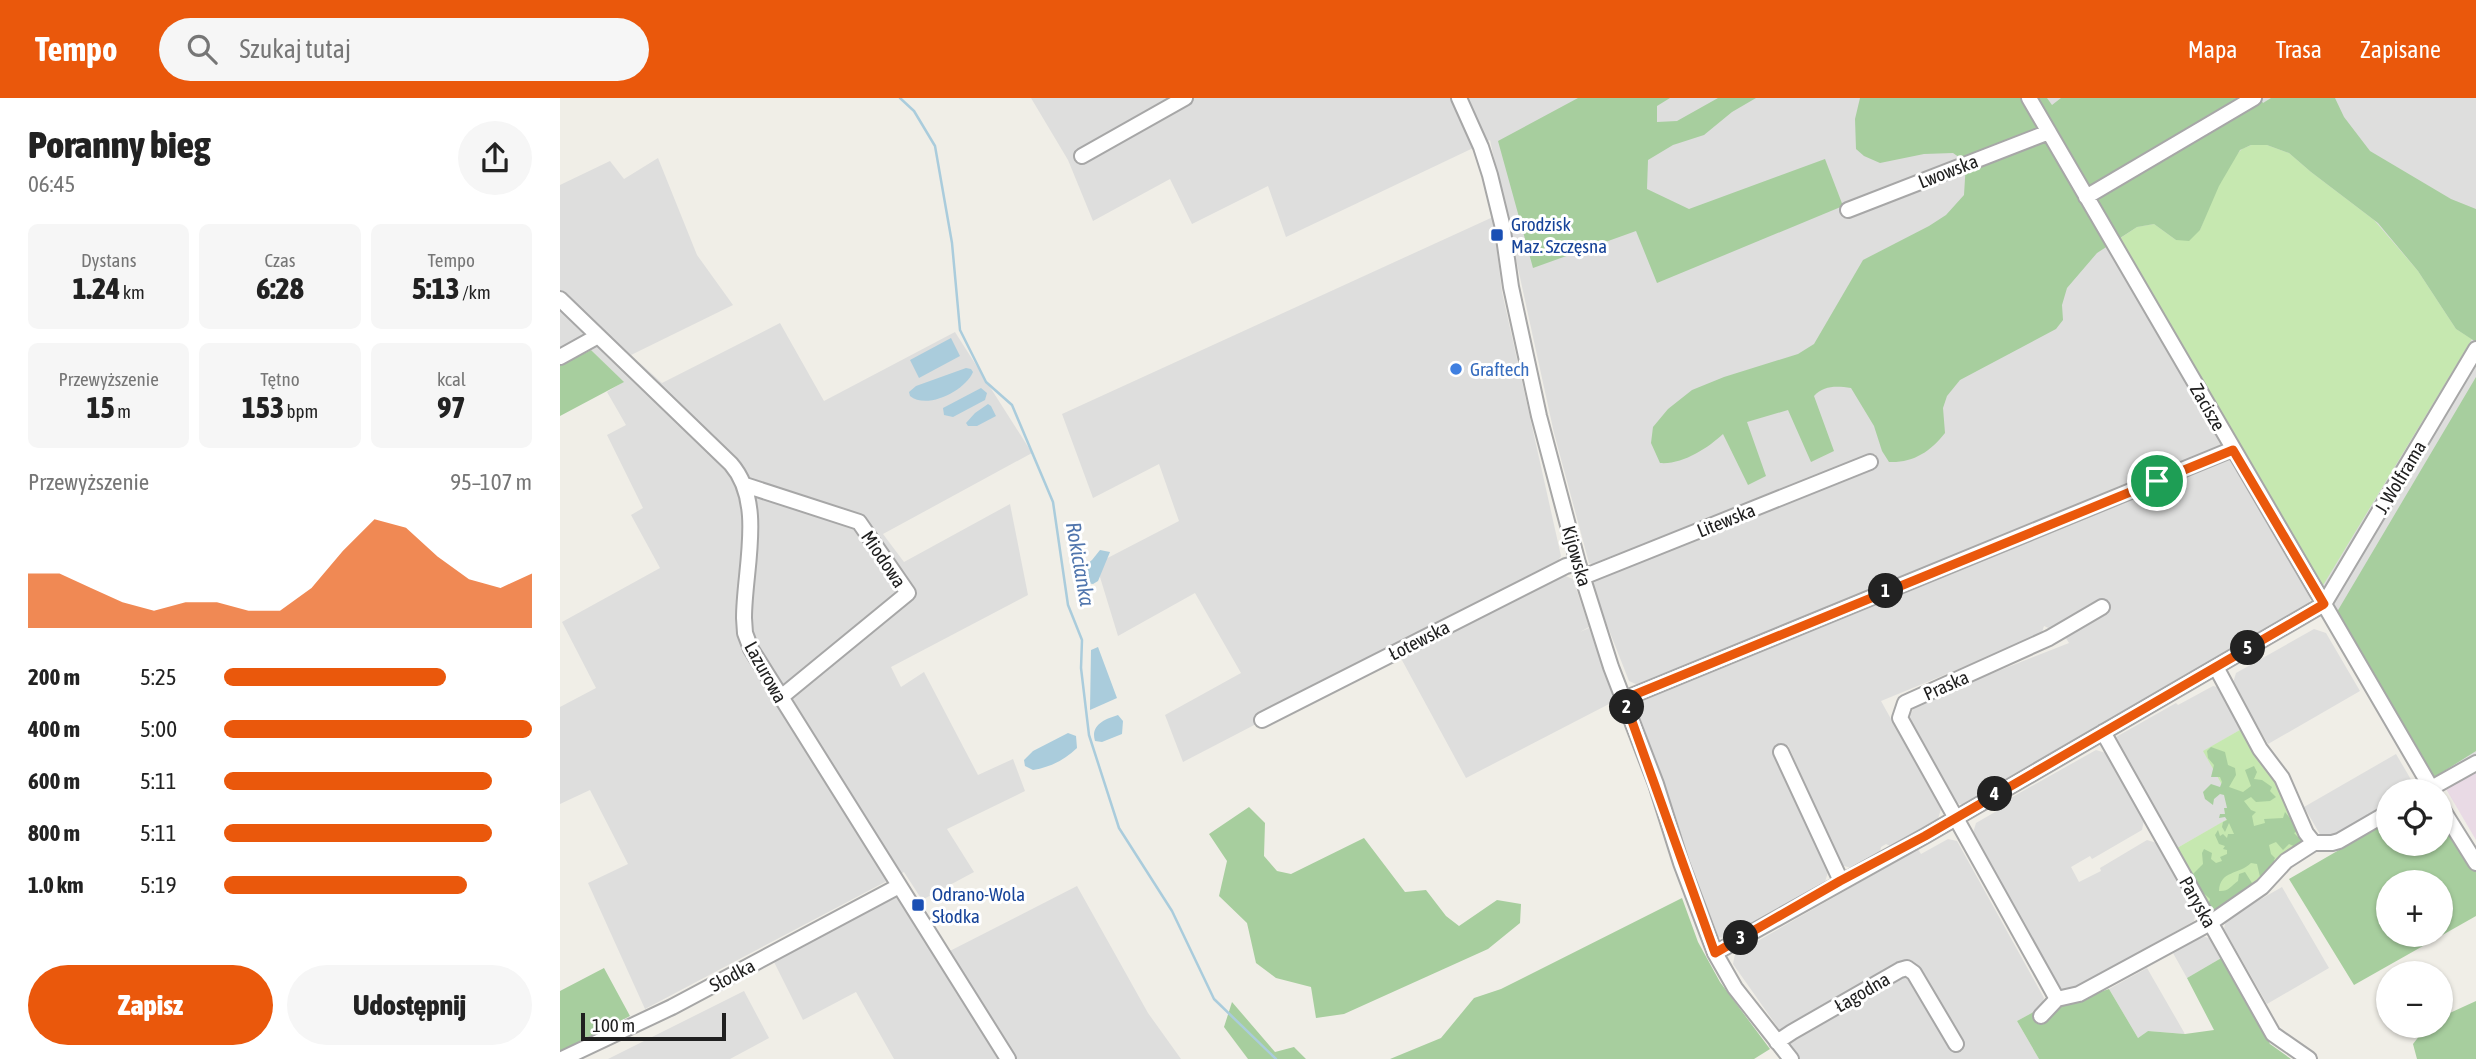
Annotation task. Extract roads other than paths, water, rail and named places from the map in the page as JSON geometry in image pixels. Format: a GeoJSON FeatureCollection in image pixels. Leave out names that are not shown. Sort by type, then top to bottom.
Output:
{"type":"FeatureCollection","features":[{"type":"Feature","properties":{"kind":"street"},"geometry":{"type":"LineString","coordinates":[[1082,156],[1185,98]]}},
{"type":"Feature","properties":{"kind":"street","name":"Kijowska"},"geometry":{"type":"LineString","coordinates":[[1460,98],[1481,147],[1502,224],[1511,287],[1539,416],[1578,563],[1611,667],[1715,953]]}},
{"type":"Feature","properties":{"kind":"street","name":"Zacisze"},"geometry":{"type":"LineString","coordinates":[[2029,98],[2424,779]]}},
{"type":"Feature","properties":{"kind":"street"},"geometry":{"type":"LineString","coordinates":[[2086,197],[2255,98]]}},
{"type":"Feature","properties":{"kind":"street","name":"Lwowska"},"geometry":{"type":"LineString","coordinates":[[1848,210],[2049,132]]}},
{"type":"Feature","properties":{"kind":"street","name":"Lazurowa"},"geometry":{"type":"LineString","coordinates":[[560,299],[731,464],[745,485],[750,510],[744,601],[745,633],[751,649],[1008,1059]]}},
{"type":"Feature","properties":{"kind":"street"},"geometry":{"type":"LineString","coordinates":[[560,357],[598,336]]}},
{"type":"Feature","properties":{"kind":"street","name":"J. Wolframa"},"geometry":{"type":"LineString","coordinates":[[2324,604],[2476,349]]}},
{"type":"Feature","properties":{"kind":"street"},"geometry":{"type":"LineString","coordinates":[[1624,699],[2233,450]]}},
{"type":"Feature","properties":{"kind":"street","name":"Litewska"},"geometry":{"type":"LineString","coordinates":[[1583,578],[1870,462]]}},
{"type":"Feature","properties":{"kind":"street","name":"Miodowa"},"geometry":{"type":"LineString","coordinates":[[745,485],[859,522],[908,593],[780,698]]}},
{"type":"Feature","properties":{"kind":"street","name":"Łotewska"},"geometry":{"type":"LineString","coordinates":[[1262,720],[1566,566],[1578,563]]}},
{"type":"Feature","properties":{"kind":"street"},"geometry":{"type":"LineString","coordinates":[[1791,1059],[1735,988],[1715,953],[2324,604]]}},
{"type":"Feature","properties":{"kind":"street","name":"Praska"},"geometry":{"type":"LineString","coordinates":[[2057,999],[1900,718],[1905,703],[2049,638],[2102,607]]}},
{"type":"Feature","properties":{"kind":"street"},"geometry":{"type":"LineString","coordinates":[[2216,667],[2260,749],[2282,778],[2314,843]]}},
{"type":"Feature","properties":{"kind":"street","name":"Paryska"},"geometry":{"type":"LineString","coordinates":[[2103,732],[2273,1034],[2309,1059]]}},
{"type":"Feature","properties":{"kind":"street"},"geometry":{"type":"LineString","coordinates":[[1781,752],[1840,881]]}},
{"type":"Feature","properties":{"kind":"street"},"geometry":{"type":"LineString","coordinates":[[2449,779],[2476,763]]}},
{"type":"Feature","properties":{"kind":"street"},"geometry":{"type":"LineString","coordinates":[[2040,1016],[2057,999],[2079,994],[2210,923],[2262,887],[2286,861],[2314,843],[2332,844],[2376,820]]}},
{"type":"Feature","properties":{"kind":"street"},"geometry":{"type":"LineString","coordinates":[[2453,826],[2476,863]]}},
{"type":"Feature","properties":{"kind":"street","name":"Słodka"},"geometry":{"type":"LineString","coordinates":[[562,1059],[671,1007],[899,886]]}},
{"type":"Feature","properties":{"kind":"street","name":"Łagodna"},"geometry":{"type":"LineString","coordinates":[[1777,1042],[1907,968],[1913,973],[1956,1044]]}},
{"type":"Feature","properties":{"kind":"water"},"geometry":{"type":"Polygon","coordinates":[[[951,338],[960,356],[919,378],[910,360],[951,338]]]}},
{"type":"Feature","properties":{"kind":"water"},"geometry":{"type":"Polygon","coordinates":[[[966,368],[973,372],[954,392],[926,401],[910,396],[909,392],[916,386],[966,368]]]}},
{"type":"Feature","properties":{"kind":"water"},"geometry":{"type":"Polygon","coordinates":[[[981,388],[987,393],[985,400],[953,417],[944,415],[943,408],[981,388]]]}},
{"type":"Feature","properties":{"kind":"water"},"geometry":{"type":"Polygon","coordinates":[[[988,404],[996,416],[977,426],[968,426],[966,423],[975,413],[988,404]]]}},
{"type":"Feature","properties":{"kind":"water"},"geometry":{"type":"Polygon","coordinates":[[[1100,550],[1110,552],[1098,581],[1093,584],[1074,581],[1072,576],[1100,550]]]}},
{"type":"Feature","properties":{"kind":"water"},"geometry":{"type":"Polygon","coordinates":[[[1098,647],[1117,698],[1090,710],[1091,650],[1098,647]]]}},
{"type":"Feature","properties":{"kind":"water"},"geometry":{"type":"Polygon","coordinates":[[[1118,715],[1123,721],[1122,734],[1102,742],[1095,741],[1097,727],[1118,715]]]}},
{"type":"Feature","properties":{"kind":"water"},"geometry":{"type":"Polygon","coordinates":[[[1068,733],[1076,736],[1077,748],[1067,756],[1040,769],[1033,770],[1025,766],[1024,760],[1033,751],[1068,733]]]}},
{"type":"Feature","properties":{"kind":"waterway","name":"Rokicianka"},"geometry":{"type":"LineString","coordinates":[[900,98],[914,111],[935,146],[952,243],[960,330],[986,382],[1012,405],[1053,502],[1068,605],[1082,640],[1081,668],[1089,735],[1119,828],[1172,911],[1214,999],[1276,1059]]}},
{"type":"Feature","properties":{"kind":"place","name":"Grodzisk Maz. Szczęsna"},"geometry":{"type":"Point","coordinates":[1497,235]}},
{"type":"Feature","properties":{"kind":"place","name":"Graftech"},"geometry":{"type":"Point","coordinates":[1456,369]}},
{"type":"Feature","properties":{"kind":"place","name":"Odrano-Wola Słodka"},"geometry":{"type":"Point","coordinates":[918,905]}}]}
